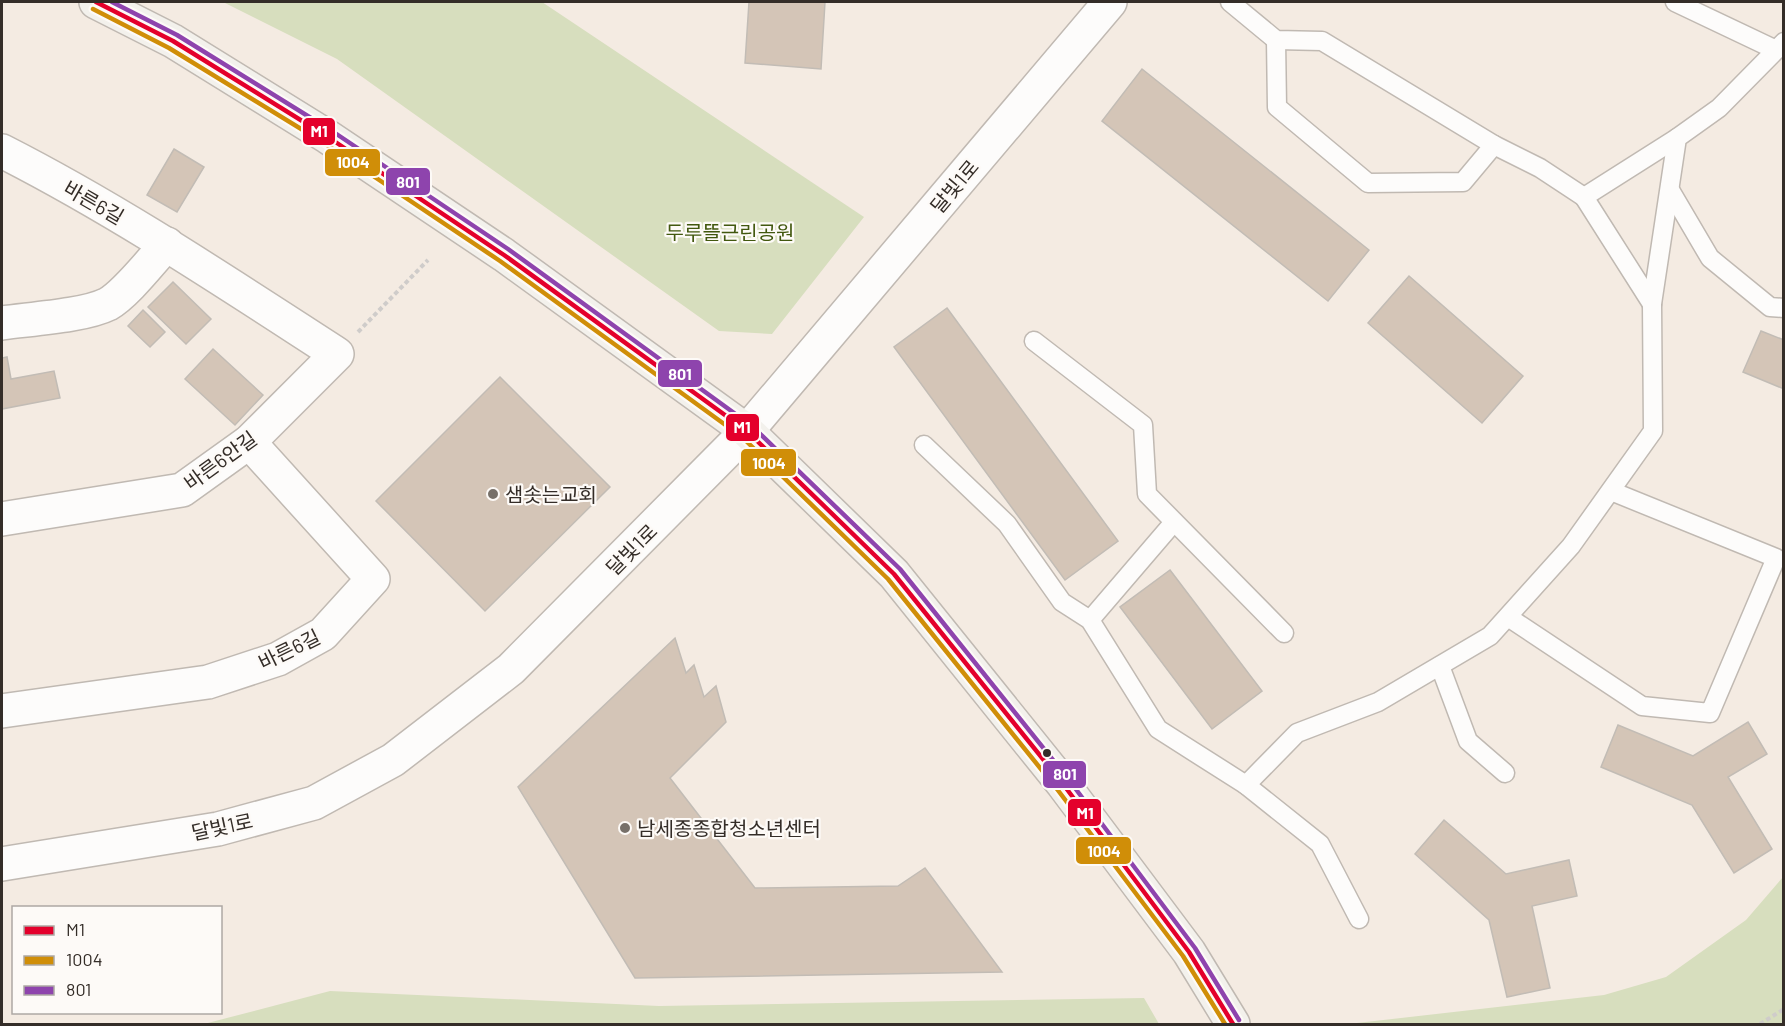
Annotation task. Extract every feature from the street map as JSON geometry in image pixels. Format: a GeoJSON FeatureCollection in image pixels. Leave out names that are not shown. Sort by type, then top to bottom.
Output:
{"type":"FeatureCollection","features":[{"type":"Feature","properties":{"kind":"street"},"geometry":{"type":"LineString","coordinates":[[96,2],[173,41],[328,137],[504,255],[747,431],[894,574],[1063,784],[1182,942],[1233,1024]]}},
{"type":"Feature","properties":{"kind":"street","name":"달빛1로"},"geometry":{"type":"LineString","coordinates":[[2,864],[218,829],[314,803],[393,760],[511,669],[747,431],[1099,5]]}},
{"type":"Feature","properties":{"kind":"street","name":"바른6길"},"geometry":{"type":"LineString","coordinates":[[2,151],[36,168],[167,244],[337,354]]}},
{"type":"Feature","properties":{"kind":"street"},"geometry":{"type":"LineString","coordinates":[[2,323],[88,311],[109,303],[167,244]]}},
{"type":"Feature","properties":{"kind":"street","name":"바른6안길"},"geometry":{"type":"LineString","coordinates":[[2,519],[182,490],[249,442],[337,354]]}},
{"type":"Feature","properties":{"kind":"street","name":"바른6길"},"geometry":{"type":"LineString","coordinates":[[2,711],[208,682],[278,659],[324,634],[373,579],[249,442]]}},
{"type":"Feature","properties":{"kind":"lane"},"geometry":{"type":"LineString","coordinates":[[1230,2],[1276,40],[1322,41],[1494,145],[1540,168],[1584,197],[1652,304]]}},
{"type":"Feature","properties":{"kind":"lane"},"geometry":{"type":"LineString","coordinates":[[1584,197],[1677,138],[1719,108],[1780,46],[1675,2]]}},
{"type":"Feature","properties":{"kind":"lane"},"geometry":{"type":"LineString","coordinates":[[1276,40],[1276,107],[1368,183],[1463,182],[1494,145]]}},
{"type":"Feature","properties":{"kind":"lane"},"geometry":{"type":"LineString","coordinates":[[1246,785],[1297,733],[1378,702],[1490,636],[1571,546],[1653,431],[1652,304],[1677,138]]}},
{"type":"Feature","properties":{"kind":"lane"},"geometry":{"type":"LineString","coordinates":[[1670,190],[1710,258],[1770,307],[1784,308]]}},
{"type":"Feature","properties":{"kind":"lane"},"geometry":{"type":"LineString","coordinates":[[1034,341],[1143,425],[1147,494],[1284,633]]}},
{"type":"Feature","properties":{"kind":"lane"},"geometry":{"type":"LineString","coordinates":[[924,445],[1007,524],[1062,602],[1090,620],[1158,729],[1246,785],[1320,844],[1359,919]]}},
{"type":"Feature","properties":{"kind":"lane"},"geometry":{"type":"LineString","coordinates":[[1508,617],[1642,706],[1710,713],[1776,558],[1611,490]]}},
{"type":"Feature","properties":{"kind":"lane"},"geometry":{"type":"LineString","coordinates":[[1090,620],[1174,522]]}},
{"type":"Feature","properties":{"kind":"lane"},"geometry":{"type":"LineString","coordinates":[[1440,666],[1468,741],[1505,773]]}},
{"type":"Feature","properties":{"kind":"path"},"geometry":{"type":"LineString","coordinates":[[337,354],[428,260]]}},
{"type":"Feature","properties":{"kind":"path"},"geometry":{"type":"LineString","coordinates":[[1760,1024],[1784,1010]]}},
{"type":"Feature","properties":{"kind":"green space","name":"두루뜰근린공원"},"geometry":{"type":"Polygon","coordinates":[[[223,2],[542,2],[864,217],[772,334],[719,331],[337,59],[223,2]]]}},
{"type":"Feature","properties":{"kind":"green space"},"geometry":{"type":"Polygon","coordinates":[[[1783,877],[1783,1024],[1348,1024],[1604,995],[1666,977],[1746,920],[1783,877]]]}},
{"type":"Feature","properties":{"kind":"green space"},"geometry":{"type":"Polygon","coordinates":[[[330,991],[659,1006],[1144,998],[1159,1024],[204,1024],[330,991]]]}},
{"type":"Feature","properties":{"kind":"building"},"geometry":{"type":"Polygon","coordinates":[[[749,2],[825,2],[821,69],[745,63],[749,2]]]}},
{"type":"Feature","properties":{"kind":"building"},"geometry":{"type":"Polygon","coordinates":[[[1142,69],[1369,250],[1328,301],[1102,121],[1142,69]]]}},
{"type":"Feature","properties":{"kind":"building"},"geometry":{"type":"Polygon","coordinates":[[[174,149],[204,167],[177,212],[147,195],[174,149]]]}},
{"type":"Feature","properties":{"kind":"building"},"geometry":{"type":"Polygon","coordinates":[[[1409,276],[1523,376],[1482,423],[1368,323],[1409,276]]]}},
{"type":"Feature","properties":{"kind":"building"},"geometry":{"type":"Polygon","coordinates":[[[173,282],[211,319],[186,344],[148,307],[173,282]]]}},
{"type":"Feature","properties":{"kind":"building"},"geometry":{"type":"Polygon","coordinates":[[[947,308],[1118,541],[1065,580],[894,347],[947,308]]]}},
{"type":"Feature","properties":{"kind":"building"},"geometry":{"type":"Polygon","coordinates":[[[143,310],[165,332],[150,347],[128,326],[143,310]]]}},
{"type":"Feature","properties":{"kind":"building"},"geometry":{"type":"Polygon","coordinates":[[[1761,331],[1784,340],[1784,389],[1743,372],[1761,331]]]}},
{"type":"Feature","properties":{"kind":"building"},"geometry":{"type":"Polygon","coordinates":[[[213,349],[263,395],[235,425],[185,379],[213,349]]]}},
{"type":"Feature","properties":{"kind":"building"},"geometry":{"type":"Polygon","coordinates":[[[7,357],[11,379],[54,371],[60,398],[2,409],[2,358],[7,357]]]}},
{"type":"Feature","properties":{"kind":"building","name":"샘솟는교회"},"geometry":{"type":"Polygon","coordinates":[[[500,377],[610,487],[485,611],[376,501],[500,377]]]}},
{"type":"Feature","properties":{"kind":"building"},"geometry":{"type":"Polygon","coordinates":[[[1170,570],[1262,691],[1212,729],[1120,607],[1170,570]]]}},
{"type":"Feature","properties":{"kind":"building","name":"남세종종합청소년센터"},"geometry":{"type":"Polygon","coordinates":[[[675,638],[686,673],[694,665],[704,697],[716,686],[726,722],[670,778],[755,888],[898,886],[925,868],[1002,972],[635,978],[518,787],[675,638]]]}},
{"type":"Feature","properties":{"kind":"building"},"geometry":{"type":"Polygon","coordinates":[[[1748,722],[1767,754],[1728,777],[1772,849],[1734,873],[1692,805],[1601,767],[1618,725],[1693,756],[1748,722]]]}},
{"type":"Feature","properties":{"kind":"building"},"geometry":{"type":"Polygon","coordinates":[[[1444,820],[1506,874],[1569,860],[1577,896],[1532,906],[1550,988],[1507,997],[1489,920],[1415,854],[1444,820]]]}},
{"type":"Feature","properties":{"kind":"transit line","name":"M1"},"geometry":{"type":"LineString","coordinates":[[96,2],[173,41],[328,137],[504,255],[747,431],[894,574],[1063,784],[1189,952],[1233,1024]]}},
{"type":"Feature","properties":{"kind":"transit line","name":"801"},"geometry":{"type":"LineString","coordinates":[[112,2],[177,35],[332,131],[508,249],[752,426],[900,569],[1069,780],[1195,948],[1239,1020]]}},
{"type":"Feature","properties":{"kind":"transit line","name":"1004"},"geometry":{"type":"LineString","coordinates":[[93,9],[169,48],[324,143],[500,261],[742,437],[888,579],[1057,789],[1183,956],[1225,1024]]}},
{"type":"Feature","properties":{"kind":"place","name":"샘솟는교회"},"geometry":{"type":"Point","coordinates":[493,494]}},
{"type":"Feature","properties":{"kind":"place","name":"남세종종합청소년센터"},"geometry":{"type":"Point","coordinates":[625,828]}}]}
